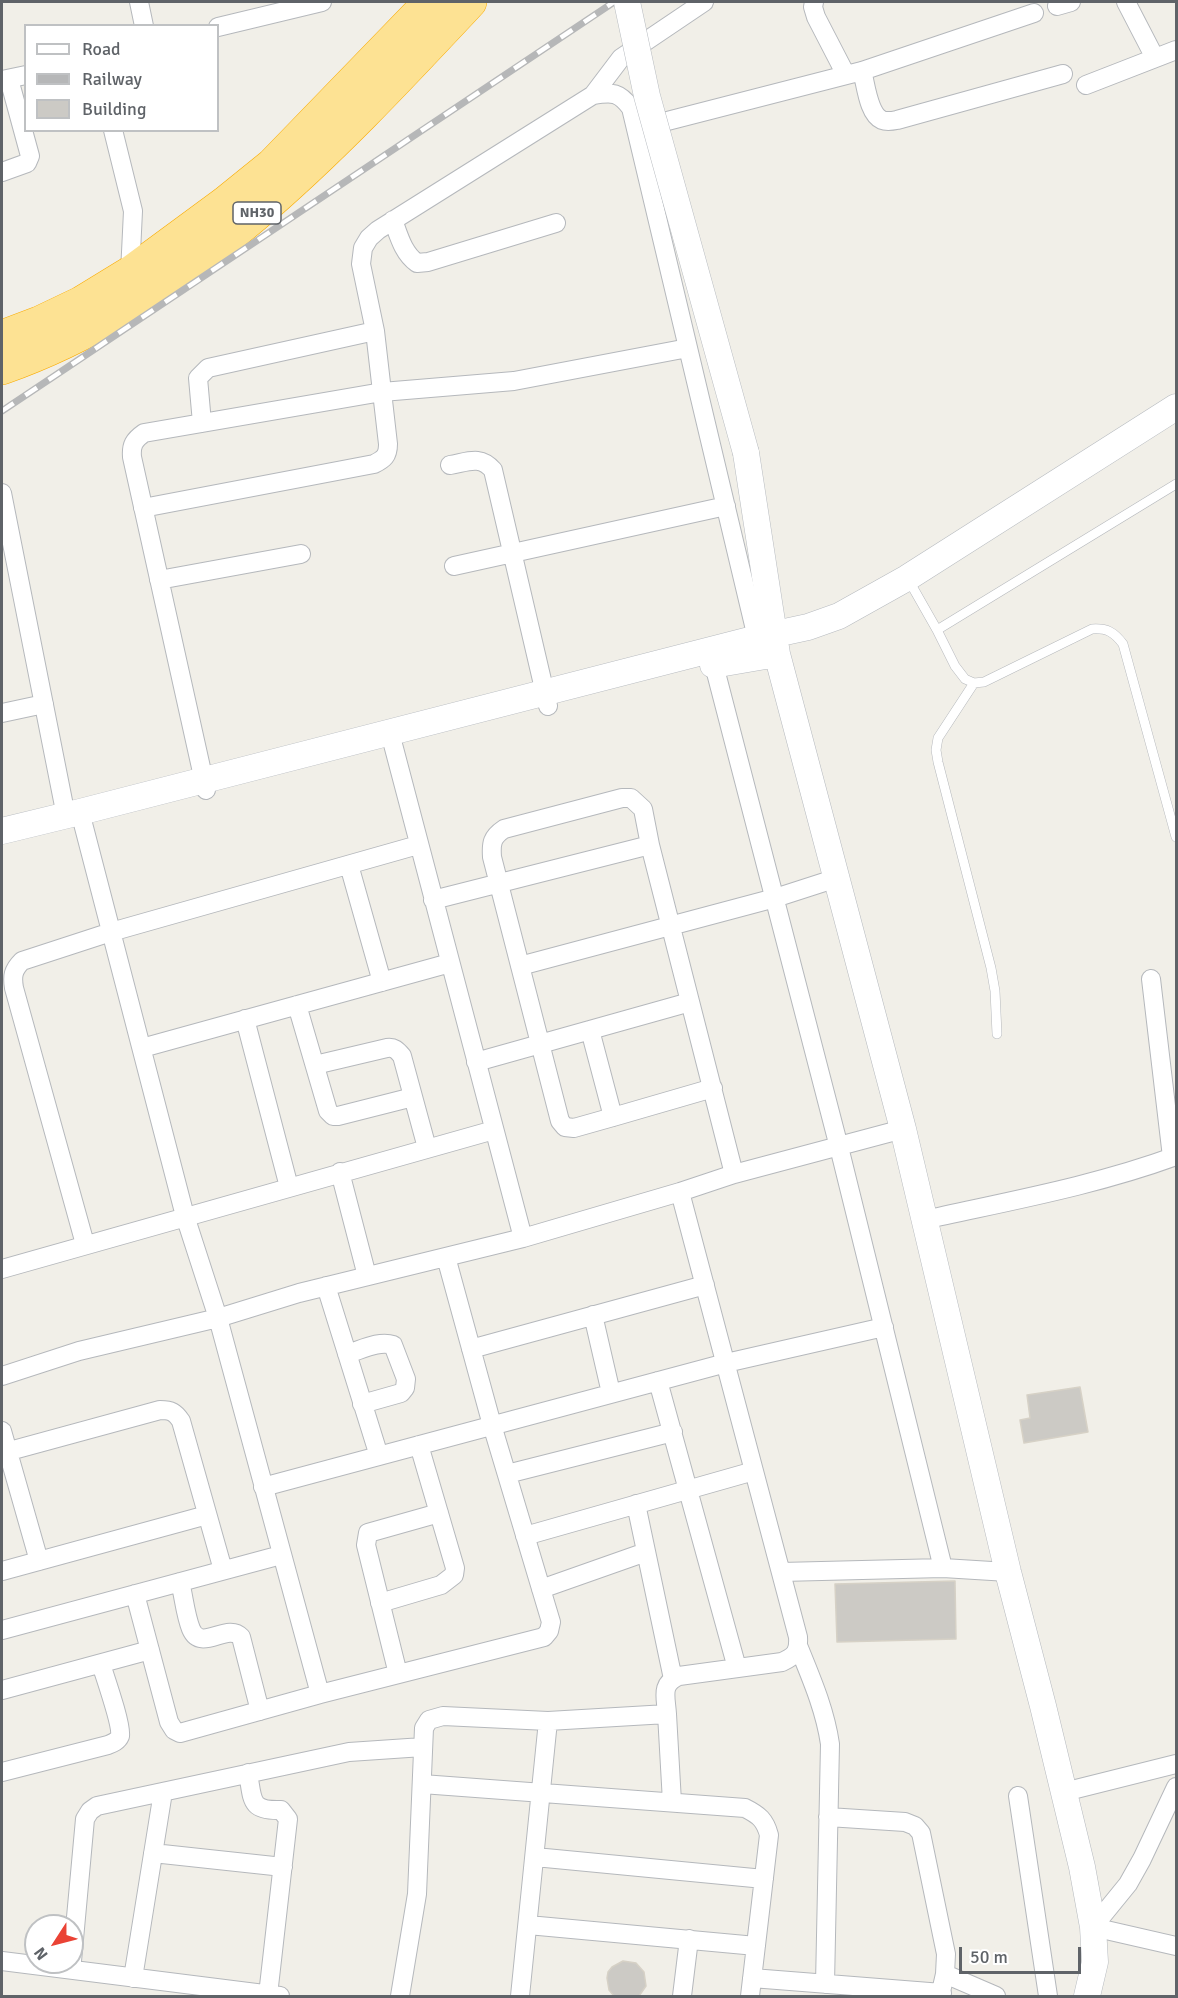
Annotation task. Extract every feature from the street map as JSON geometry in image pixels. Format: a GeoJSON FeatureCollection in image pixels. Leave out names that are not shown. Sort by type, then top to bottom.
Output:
{"type":"FeatureCollection","features":[{"type":"Feature","properties":{"kind":"highway","name":"NH30"},"geometry":{"type":"LineString","coordinates":[[2,368],[85,333],[147,296],[228,237],[340,138],[470,2]]}},
{"type":"Feature","properties":{"kind":"highway","name":"NH30"},"geometry":{"type":"LineString","coordinates":[[2,337],[81,303],[130,273],[207,217],[272,165],[419,4]]}},
{"type":"Feature","properties":{"kind":"main road"},"geometry":{"type":"LineString","coordinates":[[627,2],[647,96],[746,453],[770,642],[837,878],[903,1129],[1008,1572],[1064,1792],[1093,1927],[1095,1962],[1087,1996]]}},
{"type":"Feature","properties":{"kind":"main road"},"geometry":{"type":"LineString","coordinates":[[546,699],[714,665],[839,616],[908,578],[1176,407]]}},
{"type":"Feature","properties":{"kind":"main road"},"geometry":{"type":"LineString","coordinates":[[2,831],[76,817],[770,642]]}},
{"type":"Feature","properties":{"kind":"main road"},"geometry":{"type":"LineString","coordinates":[[2,841],[76,817]]}},
{"type":"Feature","properties":{"kind":"street"},"geometry":{"type":"LineString","coordinates":[[139,2],[144,24]]}},
{"type":"Feature","properties":{"kind":"street"},"geometry":{"type":"LineString","coordinates":[[219,27],[322,2]]}},
{"type":"Feature","properties":{"kind":"street"},"geometry":{"type":"LineString","coordinates":[[143,508],[374,464],[382,460],[388,453],[382,392],[375,331],[361,264],[363,249],[369,238],[393,220],[593,95],[621,58],[704,2]]}},
{"type":"Feature","properties":{"kind":"street"},"geometry":{"type":"LineString","coordinates":[[814,2],[816,17],[854,73],[876,117],[885,122],[1063,74]]}},
{"type":"Feature","properties":{"kind":"street"},"geometry":{"type":"LineString","coordinates":[[1126,2],[1155,58]]}},
{"type":"Feature","properties":{"kind":"street"},"geometry":{"type":"LineString","coordinates":[[636,129],[854,73],[1034,14]]}},
{"type":"Feature","properties":{"kind":"street"},"geometry":{"type":"LineString","coordinates":[[1086,85],[1176,50]]}},
{"type":"Feature","properties":{"kind":"street"},"geometry":{"type":"LineString","coordinates":[[12,78],[24,130]]}},
{"type":"Feature","properties":{"kind":"street"},"geometry":{"type":"LineString","coordinates":[[593,95],[609,93],[622,96],[631,108],[726,506],[770,642]]}},
{"type":"Feature","properties":{"kind":"street"},"geometry":{"type":"LineString","coordinates":[[2,172],[27,163],[30,156],[24,132]]}},
{"type":"Feature","properties":{"kind":"street"},"geometry":{"type":"LineString","coordinates":[[113,132],[133,211],[130,273]]}},
{"type":"Feature","properties":{"kind":"street"},"geometry":{"type":"LineString","coordinates":[[393,220],[409,257],[417,263],[428,262],[556,223]]}},
{"type":"Feature","properties":{"kind":"street"},"geometry":{"type":"LineString","coordinates":[[202,423],[198,378],[208,368],[375,331]]}},
{"type":"Feature","properties":{"kind":"street"},"geometry":{"type":"LineString","coordinates":[[205,785],[132,457],[131,446],[136,438],[144,433],[382,392],[514,381],[688,348]]}},
{"type":"Feature","properties":{"kind":"street"},"geometry":{"type":"LineString","coordinates":[[450,465],[480,460],[493,470],[546,699]]}},
{"type":"Feature","properties":{"kind":"street"},"geometry":{"type":"LineString","coordinates":[[2,493],[44,704],[111,932],[185,1216],[218,1318],[320,1694]]}},
{"type":"Feature","properties":{"kind":"street"},"geometry":{"type":"LineString","coordinates":[[454,566],[726,506]]}},
{"type":"Feature","properties":{"kind":"street"},"geometry":{"type":"LineString","coordinates":[[159,580],[301,554]]}},
{"type":"Feature","properties":{"kind":"street"},"geometry":{"type":"LineString","coordinates":[[714,665],[839,1147],[943,1568]]}},
{"type":"Feature","properties":{"kind":"street"},"geometry":{"type":"LineString","coordinates":[[2,713],[44,704]]}},
{"type":"Feature","properties":{"kind":"street"},"geometry":{"type":"LineString","coordinates":[[391,738],[523,1238]]}},
{"type":"Feature","properties":{"kind":"street"},"geometry":{"type":"LineString","coordinates":[[712,1088],[574,1128],[565,1127],[560,1121],[492,857],[491,843],[495,835],[504,829],[611,801],[631,798],[643,809],[650,845],[734,1174]]}},
{"type":"Feature","properties":{"kind":"street"},"geometry":{"type":"LineString","coordinates":[[85,1244],[12,976],[15,967],[22,961],[111,932],[418,845]]}},
{"type":"Feature","properties":{"kind":"street"},"geometry":{"type":"LineString","coordinates":[[433,900],[650,845]]}},
{"type":"Feature","properties":{"kind":"street"},"geometry":{"type":"LineString","coordinates":[[349,865],[382,982]]}},
{"type":"Feature","properties":{"kind":"street"},"geometry":{"type":"LineString","coordinates":[[520,966],[775,898],[837,878]]}},
{"type":"Feature","properties":{"kind":"street"},"geometry":{"type":"LineString","coordinates":[[142,1048],[450,963]]}},
{"type":"Feature","properties":{"kind":"street"},"geometry":{"type":"LineString","coordinates":[[924,1220],[1075,1187],[1132,1172],[1174,1156],[1151,979]]}},
{"type":"Feature","properties":{"kind":"street"},"geometry":{"type":"LineString","coordinates":[[476,1062],[690,1002]]}},
{"type":"Feature","properties":{"kind":"street"},"geometry":{"type":"LineString","coordinates":[[297,1005],[328,1111],[333,1116],[412,1097]]}},
{"type":"Feature","properties":{"kind":"street"},"geometry":{"type":"LineString","coordinates":[[245,1019],[289,1187]]}},
{"type":"Feature","properties":{"kind":"street"},"geometry":{"type":"LineString","coordinates":[[590,1030],[614,1117]]}},
{"type":"Feature","properties":{"kind":"street"},"geometry":{"type":"LineString","coordinates":[[315,1065],[393,1047],[402,1056],[427,1148]]}},
{"type":"Feature","properties":{"kind":"street"},"geometry":{"type":"LineString","coordinates":[[2,1376],[79,1351],[218,1318],[326,1286],[523,1238],[734,1174],[903,1129]]}},
{"type":"Feature","properties":{"kind":"street"},"geometry":{"type":"LineString","coordinates":[[2,1269],[494,1130]]}},
{"type":"Feature","properties":{"kind":"street"},"geometry":{"type":"LineString","coordinates":[[340,1172],[367,1276]]}},
{"type":"Feature","properties":{"kind":"street"},"geometry":{"type":"LineString","coordinates":[[680,1192],[798,1637],[798,1648],[821,1702],[827,1725],[830,1744],[825,1984]]}},
{"type":"Feature","properties":{"kind":"street"},"geometry":{"type":"LineString","coordinates":[[135,1594],[169,1722],[174,1730],[180,1733],[320,1694],[544,1637],[549,1631],[551,1622],[492,1425],[446,1257]]}},
{"type":"Feature","properties":{"kind":"street"},"geometry":{"type":"LineString","coordinates":[[471,1349],[705,1285]]}},
{"type":"Feature","properties":{"kind":"street"},"geometry":{"type":"LineString","coordinates":[[326,1286],[379,1456]]}},
{"type":"Feature","properties":{"kind":"street"},"geometry":{"type":"LineString","coordinates":[[593,1315],[611,1393]]}},
{"type":"Feature","properties":{"kind":"street"},"geometry":{"type":"LineString","coordinates":[[263,1487],[658,1380],[884,1327]]}},
{"type":"Feature","properties":{"kind":"street"},"geometry":{"type":"LineString","coordinates":[[347,1354],[387,1343],[393,1346],[406,1379],[405,1388],[401,1393],[362,1404]]}},
{"type":"Feature","properties":{"kind":"street"},"geometry":{"type":"LineString","coordinates":[[658,1380],[737,1668]]}},
{"type":"Feature","properties":{"kind":"street"},"geometry":{"type":"LineString","coordinates":[[4,1452],[160,1410],[170,1410],[176,1413],[181,1421],[224,1570]]}},
{"type":"Feature","properties":{"kind":"street"},"geometry":{"type":"LineString","coordinates":[[2,1431],[4,1452],[39,1561]]}},
{"type":"Feature","properties":{"kind":"street"},"geometry":{"type":"LineString","coordinates":[[507,1474],[673,1432]]}},
{"type":"Feature","properties":{"kind":"street"},"geometry":{"type":"LineString","coordinates":[[380,1603],[441,1585],[454,1575],[455,1568],[419,1445]]}},
{"type":"Feature","properties":{"kind":"street"},"geometry":{"type":"LineString","coordinates":[[525,1536],[754,1471]]}},
{"type":"Feature","properties":{"kind":"street"},"geometry":{"type":"LineString","coordinates":[[636,1504],[673,1679]]}},
{"type":"Feature","properties":{"kind":"street"},"geometry":{"type":"LineString","coordinates":[[398,1674],[366,1545],[368,1533],[439,1513]]}},
{"type":"Feature","properties":{"kind":"street"},"geometry":{"type":"LineString","coordinates":[[2,1571],[207,1515]]}},
{"type":"Feature","properties":{"kind":"street"},"geometry":{"type":"LineString","coordinates":[[541,1589],[646,1552]]}},
{"type":"Feature","properties":{"kind":"street"},"geometry":{"type":"LineString","coordinates":[[2,1630],[281,1555]]}},
{"type":"Feature","properties":{"kind":"street"},"geometry":{"type":"LineString","coordinates":[[781,1572],[943,1568],[1008,1572]]}},
{"type":"Feature","properties":{"kind":"street"},"geometry":{"type":"LineString","coordinates":[[180,1582],[195,1636],[206,1639],[232,1632],[241,1637],[260,1711]]}},
{"type":"Feature","properties":{"kind":"street"},"geometry":{"type":"LineString","coordinates":[[672,1802],[665,1691],[667,1684],[679,1676],[782,1662],[794,1657],[798,1648]]}},
{"type":"Feature","properties":{"kind":"street"},"geometry":{"type":"LineString","coordinates":[[2,1690],[150,1650]]}},
{"type":"Feature","properties":{"kind":"street"},"geometry":{"type":"LineString","coordinates":[[3,1766],[108,1745],[117,1741],[120,1735],[119,1724],[101,1664]]}},
{"type":"Feature","properties":{"kind":"street"},"geometry":{"type":"LineString","coordinates":[[399,1996],[417,1894],[424,1728],[429,1719],[443,1716],[549,1721],[667,1714]]}},
{"type":"Feature","properties":{"kind":"street"},"geometry":{"type":"LineString","coordinates":[[520,1996],[549,1721]]}},
{"type":"Feature","properties":{"kind":"street"},"geometry":{"type":"LineString","coordinates":[[76,1914],[85,1818],[97,1806],[349,1752],[423,1747]]}},
{"type":"Feature","properties":{"kind":"street"},"geometry":{"type":"LineString","coordinates":[[1064,1792],[1176,1764]]}},
{"type":"Feature","properties":{"kind":"street"},"geometry":{"type":"LineString","coordinates":[[84,1967],[133,1978],[274,1996],[288,1819],[281,1810],[261,1809],[256,1805],[248,1773]]}},
{"type":"Feature","properties":{"kind":"street"},"geometry":{"type":"LineString","coordinates":[[422,1784],[745,1808],[756,1813],[766,1822],[769,1835],[751,1987],[825,1984],[941,1995],[945,1974],[945,1954],[921,1833],[915,1826],[905,1822],[828,1817]]}},
{"type":"Feature","properties":{"kind":"street"},"geometry":{"type":"LineString","coordinates":[[1176,1787],[1128,1884],[1093,1927],[1176,1946]]}},
{"type":"Feature","properties":{"kind":"street"},"geometry":{"type":"LineString","coordinates":[[133,1978],[163,1792]]}},
{"type":"Feature","properties":{"kind":"street"},"geometry":{"type":"LineString","coordinates":[[1018,1796],[1048,1996]]}},
{"type":"Feature","properties":{"kind":"street"},"geometry":{"type":"LineString","coordinates":[[153,1853],[284,1867]]}},
{"type":"Feature","properties":{"kind":"street"},"geometry":{"type":"LineString","coordinates":[[535,1857],[764,1879]]}},
{"type":"Feature","properties":{"kind":"street"},"geometry":{"type":"LineString","coordinates":[[528,1925],[756,1946]]}},
{"type":"Feature","properties":{"kind":"street"},"geometry":{"type":"LineString","coordinates":[[682,1996],[689,1939]]}},
{"type":"Feature","properties":{"kind":"street"},"geometry":{"type":"LineString","coordinates":[[2,1961],[24,1962]]}},
{"type":"Feature","properties":{"kind":"street"},"geometry":{"type":"LineString","coordinates":[[945,1974],[996,1996]]}},
{"type":"Feature","properties":{"kind":"lane"},"geometry":{"type":"LineString","coordinates":[[937,630],[1176,484]]}},
{"type":"Feature","properties":{"kind":"lane"},"geometry":{"type":"LineString","coordinates":[[908,578],[955,666],[965,679],[974,683],[984,682],[1092,629],[1104,628],[1116,634],[1122,644],[1176,837]]}},
{"type":"Feature","properties":{"kind":"lane"},"geometry":{"type":"LineString","coordinates":[[974,683],[938,738],[936,750],[991,968],[995,991],[997,1034]]}},
{"type":"Feature","properties":{"kind":"building"},"geometry":{"type":"Polygon","coordinates":[[[1080,1387],[1088,1432],[1024,1443],[1020,1420],[1030,1418],[1027,1395],[1080,1387]]]}},
{"type":"Feature","properties":{"kind":"building"},"geometry":{"type":"Polygon","coordinates":[[[955,1581],[956,1639],[837,1642],[835,1584],[955,1581]]]}},
{"type":"Feature","properties":{"kind":"building"},"geometry":{"type":"Polygon","coordinates":[[[623,1961],[636,1963],[644,1972],[646,1986],[639,1996],[614,1996],[609,1990],[608,1972],[623,1961]]]}},
{"type":"Feature","properties":{"kind":"railway"},"geometry":{"type":"LineString","coordinates":[[2,411],[614,2]]}}]}
